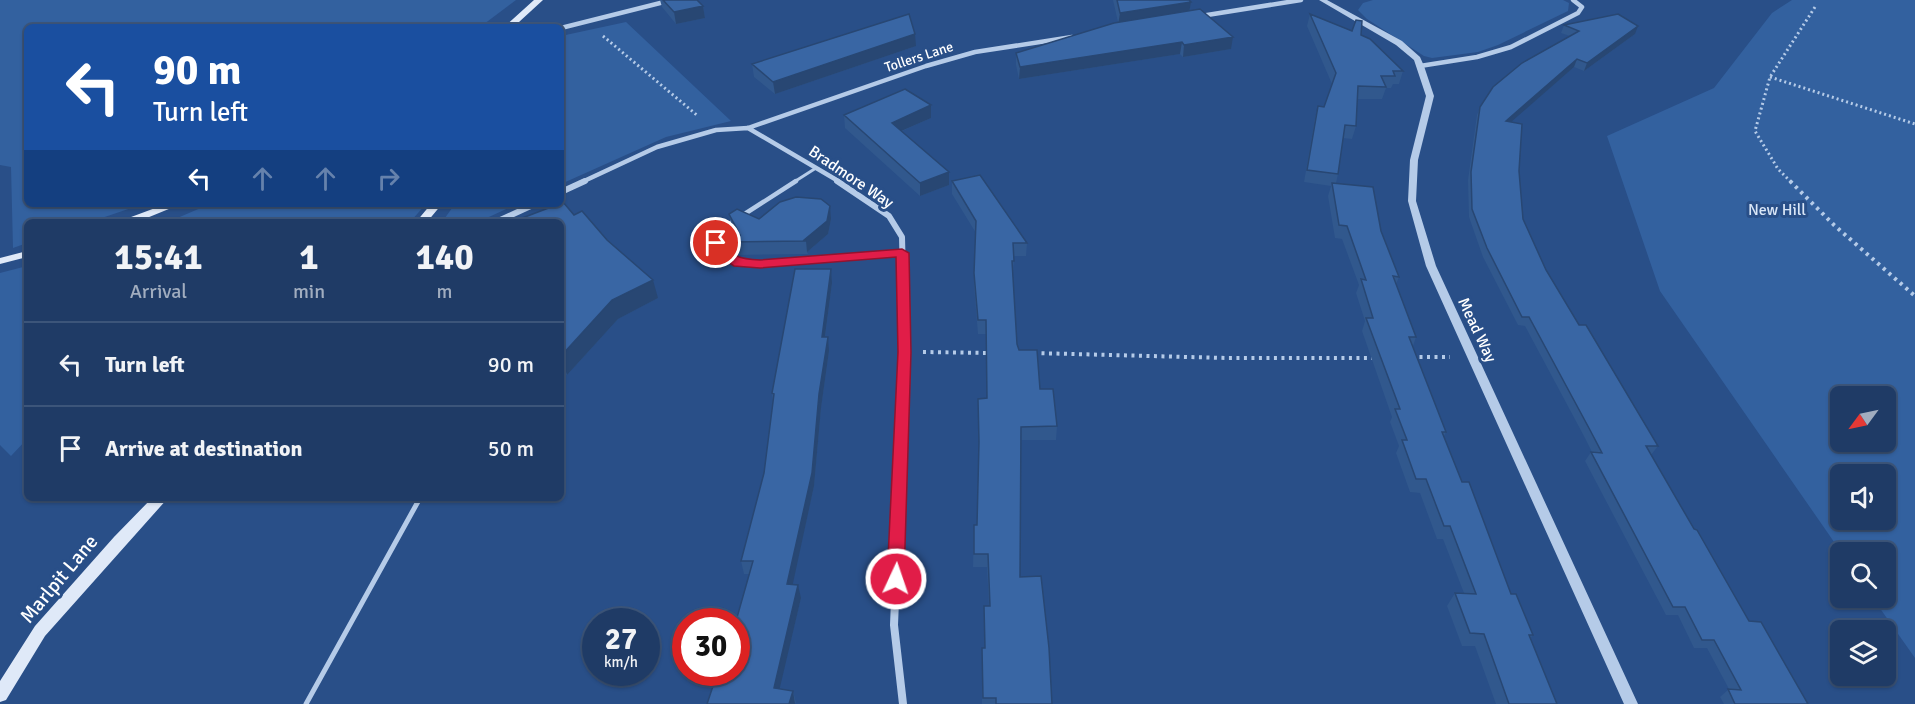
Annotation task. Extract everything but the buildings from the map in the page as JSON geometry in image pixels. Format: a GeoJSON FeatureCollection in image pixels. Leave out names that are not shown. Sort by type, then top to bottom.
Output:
{"type":"FeatureCollection","features":[{"type":"Feature","properties":{"kind":"main road"},"geometry":{"type":"LineString","coordinates":[[512,24],[539,0]]}},
{"type":"Feature","properties":{"kind":"main road"},"geometry":{"type":"LineString","coordinates":[[135,219],[168,207]]}},
{"type":"Feature","properties":{"kind":"main road"},"geometry":{"type":"LineString","coordinates":[[424,219],[434,207]]}},
{"type":"Feature","properties":{"kind":"main road"},"geometry":{"type":"LineString","coordinates":[[0,261],[24,255]]}},
{"type":"Feature","properties":{"kind":"main road","name":"Marlpit Lane"},"geometry":{"type":"LineString","coordinates":[[0,695],[40,631],[119,541],[158,501]]}},
{"type":"Feature","properties":{"kind":"street"},"geometry":{"type":"LineString","coordinates":[[564,28],[589,24],[636,8],[672,0]]}},
{"type":"Feature","properties":{"kind":"street"},"geometry":{"type":"LineString","coordinates":[[1196,17],[1301,0]]}},
{"type":"Feature","properties":{"kind":"street","name":"Mead Way"},"geometry":{"type":"LineString","coordinates":[[1322,0],[1399,43],[1417,59],[1430,96],[1414,160],[1412,201],[1431,266],[1631,704]]}},
{"type":"Feature","properties":{"kind":"street"},"geometry":{"type":"LineString","coordinates":[[1420,66],[1477,57],[1511,47],[1578,13],[1582,7],[1573,0]]}},
{"type":"Feature","properties":{"kind":"street","name":"Tollers Lane"},"geometry":{"type":"LineString","coordinates":[[564,191],[657,147],[716,130],[748,128],[926,66],[975,52],[1080,35]]}},
{"type":"Feature","properties":{"kind":"street","name":"Bradmore Way"},"geometry":{"type":"LineString","coordinates":[[748,128],[816,168],[889,216],[902,237],[905,352],[894,625],[903,704]]}},
{"type":"Feature","properties":{"kind":"street"},"geometry":{"type":"LineString","coordinates":[[502,219],[528,207]]}},
{"type":"Feature","properties":{"kind":"lane"},"geometry":{"type":"LineString","coordinates":[[816,168],[719,231],[716,243],[721,252],[734,262],[760,264],[902,253]]}},
{"type":"Feature","properties":{"kind":"lane"},"geometry":{"type":"LineString","coordinates":[[306,704],[418,501]]}},
{"type":"Feature","properties":{"kind":"path"},"geometry":{"type":"LineString","coordinates":[[1815,7],[1770,77],[1755,131],[1779,169],[1834,225],[1915,296]]}},
{"type":"Feature","properties":{"kind":"path"},"geometry":{"type":"LineString","coordinates":[[589,24],[716,130]]}},
{"type":"Feature","properties":{"kind":"path"},"geometry":{"type":"LineString","coordinates":[[1770,77],[1915,124]]}},
{"type":"Feature","properties":{"kind":"path"},"geometry":{"type":"LineString","coordinates":[[905,352],[998,353]]}},
{"type":"Feature","properties":{"kind":"path"},"geometry":{"type":"LineString","coordinates":[[1033,353],[1227,358],[1379,358]]}},
{"type":"Feature","properties":{"kind":"path"},"geometry":{"type":"LineString","coordinates":[[1402,357],[1474,357]]}},
{"type":"Feature","properties":{"kind":"green space"},"geometry":{"type":"Polygon","coordinates":[[[0,0],[516,0],[484,24],[24,24],[24,207],[134,207],[99,219],[24,219],[24,244],[13,248],[11,167],[0,165],[0,0]]]}},
{"type":"Feature","properties":{"kind":"green space"},"geometry":{"type":"Polygon","coordinates":[[[1373,0],[1563,0],[1569,3],[1568,11],[1498,45],[1478,52],[1432,58],[1424,56],[1367,19],[1358,10],[1363,3],[1373,0]]]}},
{"type":"Feature","properties":{"kind":"green space","name":"New Hill"},"geometry":{"type":"Polygon","coordinates":[[[1792,0],[1915,0],[1915,658],[1896,631],[1896,620],[1888,620],[1880,608],[1896,608],[1896,542],[1834,542],[1660,291],[1607,136],[1714,88],[1772,13],[1792,0]]]}},
{"type":"Feature","properties":{"kind":"green space"},"geometry":{"type":"Polygon","coordinates":[[[626,22],[731,121],[666,137],[564,183],[564,35],[626,22]]]}},
{"type":"Feature","properties":{"kind":"green space"},"geometry":{"type":"Polygon","coordinates":[[[203,207],[423,207],[413,219],[175,219],[203,207]]]}},
{"type":"Feature","properties":{"kind":"green space"},"geometry":{"type":"Polygon","coordinates":[[[453,207],[510,207],[484,219],[444,219],[453,207]]]}},
{"type":"Feature","properties":{"kind":"green space"},"geometry":{"type":"Polygon","coordinates":[[[24,267],[24,442],[11,456],[0,445],[0,273],[24,267]]]}},
{"type":"Feature","properties":{"kind":"route"},"geometry":{"type":"LineString","coordinates":[[716,243],[721,252],[734,262],[760,264],[902,253],[905,352],[896,579]]}}]}
